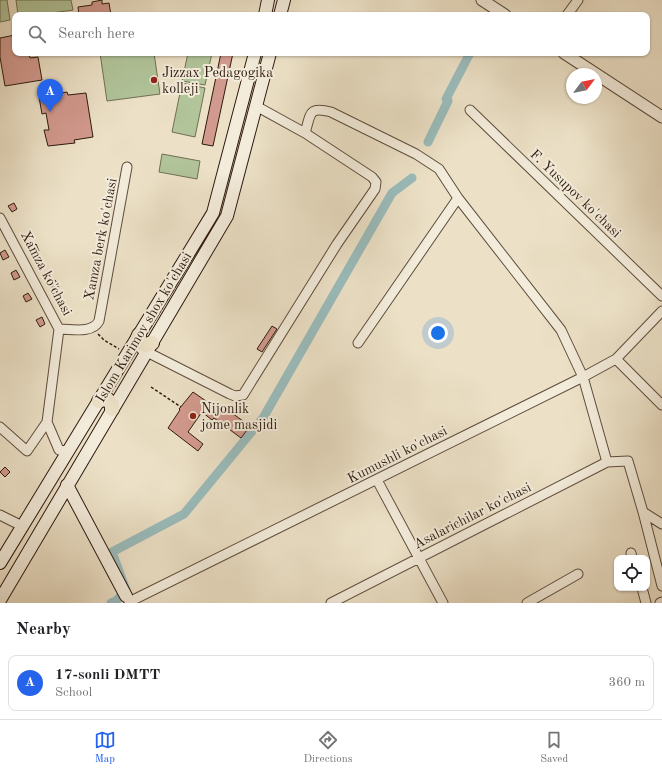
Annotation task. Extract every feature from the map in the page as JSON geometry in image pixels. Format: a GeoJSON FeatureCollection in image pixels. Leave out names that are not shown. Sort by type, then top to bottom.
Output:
{"type":"FeatureCollection","features":[{"type":"Feature","properties":{"kind":"main road"},"geometry":{"type":"LineString","coordinates":[[266,12],[268,0]]}},
{"type":"Feature","properties":{"kind":"main road"},"geometry":{"type":"LineString","coordinates":[[281,12],[284,0]]}},
{"type":"Feature","properties":{"kind":"main road","name":"Islom Karimov shox ko'chasi"},"geometry":{"type":"LineString","coordinates":[[0,563],[213,213],[254,56]]}},
{"type":"Feature","properties":{"kind":"main road","name":"Islom Karimov shox ko'chasi"},"geometry":{"type":"LineString","coordinates":[[0,600],[227,216],[269,56]]}},
{"type":"Feature","properties":{"kind":"main road"},"geometry":{"type":"LineString","coordinates":[[133,345],[138,338],[141,343],[149,348]]}},
{"type":"Feature","properties":{"kind":"main road"},"geometry":{"type":"LineString","coordinates":[[99,401],[102,399],[108,400],[112,405],[112,409]]}},
{"type":"Feature","properties":{"kind":"main road"},"geometry":{"type":"LineString","coordinates":[[67,485],[127,597]]}},
{"type":"Feature","properties":{"kind":"street"},"geometry":{"type":"LineString","coordinates":[[482,0],[500,12]]}},
{"type":"Feature","properties":{"kind":"street"},"geometry":{"type":"LineString","coordinates":[[569,12],[578,0]]}},
{"type":"Feature","properties":{"kind":"street"},"geometry":{"type":"LineString","coordinates":[[569,56],[662,117]]}},
{"type":"Feature","properties":{"kind":"street"},"geometry":{"type":"LineString","coordinates":[[149,348],[236,396],[240,396],[246,392],[337,244],[376,185],[376,182],[372,177],[305,133],[256,106]]}},
{"type":"Feature","properties":{"kind":"street"},"geometry":{"type":"LineString","coordinates":[[305,133],[311,113],[314,110],[318,109],[331,112],[416,154],[439,169],[458,198],[561,330],[583,377],[607,462]]}},
{"type":"Feature","properties":{"kind":"street","name":"F. Yusupov ko'chasi"},"geometry":{"type":"LineString","coordinates":[[470,110],[662,296]]}},
{"type":"Feature","properties":{"kind":"street","name":"Xamza berk ko'chasi"},"geometry":{"type":"LineString","coordinates":[[93,328],[98,321],[127,167]]}},
{"type":"Feature","properties":{"kind":"street"},"geometry":{"type":"LineString","coordinates":[[358,343],[458,198]]}},
{"type":"Feature","properties":{"kind":"street","name":"Xamza ko'chasi"},"geometry":{"type":"LineString","coordinates":[[0,218],[59,329],[47,422]]}},
{"type":"Feature","properties":{"kind":"street","name":"Kumushli ko'chasi"},"geometry":{"type":"LineString","coordinates":[[127,597],[377,480],[583,377],[616,359],[662,311]]}},
{"type":"Feature","properties":{"kind":"street"},"geometry":{"type":"LineString","coordinates":[[59,329],[93,328]]}},
{"type":"Feature","properties":{"kind":"street"},"geometry":{"type":"LineString","coordinates":[[616,359],[662,405]]}},
{"type":"Feature","properties":{"kind":"street"},"geometry":{"type":"LineString","coordinates":[[47,422],[59,450],[65,451],[70,448]]}},
{"type":"Feature","properties":{"kind":"street"},"geometry":{"type":"LineString","coordinates":[[0,427],[27,451],[47,422]]}},
{"type":"Feature","properties":{"kind":"street","name":"Asalarichilar ko'chasi"},"geometry":{"type":"LineString","coordinates":[[331,603],[607,462],[628,461],[643,512]]}},
{"type":"Feature","properties":{"kind":"street"},"geometry":{"type":"LineString","coordinates":[[377,480],[443,603]]}},
{"type":"Feature","properties":{"kind":"street"},"geometry":{"type":"LineString","coordinates":[[643,512],[662,524]]}},
{"type":"Feature","properties":{"kind":"street"},"geometry":{"type":"LineString","coordinates":[[643,512],[662,586]]}},
{"type":"Feature","properties":{"kind":"street"},"geometry":{"type":"LineString","coordinates":[[0,515],[22,526]]}},
{"type":"Feature","properties":{"kind":"street"},"geometry":{"type":"LineString","coordinates":[[528,603],[578,574]]}},
{"type":"Feature","properties":{"kind":"street"},"geometry":{"type":"LineString","coordinates":[[643,591],[646,603]]}},
{"type":"Feature","properties":{"kind":"path"},"geometry":{"type":"LineString","coordinates":[[93,328],[104,340],[133,345]]}},
{"type":"Feature","properties":{"kind":"path"},"geometry":{"type":"LineString","coordinates":[[152,387],[181,407]]}},
{"type":"Feature","properties":{"kind":"green space"},"geometry":{"type":"Polygon","coordinates":[[[0,0],[7,0],[10,20],[0,22],[0,0]]]}},
{"type":"Feature","properties":{"kind":"green space"},"geometry":{"type":"Polygon","coordinates":[[[16,0],[71,0],[73,10],[59,12],[18,12],[16,0]]]}},
{"type":"Feature","properties":{"kind":"green space"},"geometry":{"type":"Polygon","coordinates":[[[100,56],[154,56],[160,94],[107,101],[100,56]]]}},
{"type":"Feature","properties":{"kind":"green space"},"geometry":{"type":"Polygon","coordinates":[[[187,56],[211,56],[205,85],[182,81],[187,56]]]}},
{"type":"Feature","properties":{"kind":"green space"},"geometry":{"type":"Polygon","coordinates":[[[182,83],[205,88],[195,137],[172,132],[182,83]]]}},
{"type":"Feature","properties":{"kind":"green space"},"geometry":{"type":"Polygon","coordinates":[[[162,154],[200,161],[197,179],[159,172],[162,154]]]}},
{"type":"Feature","properties":{"kind":"building"},"geometry":{"type":"Polygon","coordinates":[[[102,0],[102,4],[109,3],[110,12],[79,12],[78,7],[92,5],[92,2],[102,0]]]}},
{"type":"Feature","properties":{"kind":"building"},"geometry":{"type":"Polygon","coordinates":[[[12,36],[12,56],[30,56],[30,58],[38,57],[42,80],[5,86],[0,57],[0,38],[12,36]]]}},
{"type":"Feature","properties":{"kind":"building"},"geometry":{"type":"Polygon","coordinates":[[[220,56],[232,56],[213,146],[202,144],[220,56]]]}},
{"type":"Feature","properties":{"kind":"building"},"geometry":{"type":"Polygon","coordinates":[[[67,92],[68,95],[86,93],[93,137],[74,140],[75,143],[48,146],[44,130],[49,130],[46,113],[42,114],[39,97],[67,92]]]}},
{"type":"Feature","properties":{"kind":"building"},"geometry":{"type":"Polygon","coordinates":[[[14,203],[17,209],[12,212],[8,206],[14,203]]]}},
{"type":"Feature","properties":{"kind":"building"},"geometry":{"type":"Polygon","coordinates":[[[36,244],[39,251],[34,254],[31,247],[36,244]]]}},
{"type":"Feature","properties":{"kind":"building"},"geometry":{"type":"Polygon","coordinates":[[[5,250],[9,257],[3,260],[0,253],[5,250]]]}},
{"type":"Feature","properties":{"kind":"building"},"geometry":{"type":"Polygon","coordinates":[[[16,270],[20,277],[14,280],[11,273],[16,270]]]}},
{"type":"Feature","properties":{"kind":"building"},"geometry":{"type":"Polygon","coordinates":[[[55,280],[59,286],[53,289],[50,283],[55,280]]]}},
{"type":"Feature","properties":{"kind":"building"},"geometry":{"type":"Polygon","coordinates":[[[28,293],[32,299],[26,302],[23,296],[28,293]]]}},
{"type":"Feature","properties":{"kind":"building"},"geometry":{"type":"Polygon","coordinates":[[[42,317],[45,324],[40,327],[36,320],[42,317]]]}},
{"type":"Feature","properties":{"kind":"building"},"geometry":{"type":"Polygon","coordinates":[[[272,326],[277,329],[262,352],[257,349],[272,326]]]}},
{"type":"Feature","properties":{"kind":"building"},"geometry":{"type":"Polygon","coordinates":[[[193,392],[219,410],[222,406],[250,426],[241,438],[214,418],[212,420],[202,412],[188,432],[203,444],[198,451],[168,428],[180,410],[179,409],[193,392]]]}},
{"type":"Feature","properties":{"kind":"building"},"geometry":{"type":"Polygon","coordinates":[[[5,467],[10,472],[5,477],[0,472],[5,467]]]}},
{"type":"Feature","properties":{"kind":"waterway"},"geometry":{"type":"LineString","coordinates":[[428,142],[448,101],[446,99],[468,56]]}},
{"type":"Feature","properties":{"kind":"waterway"},"geometry":{"type":"LineString","coordinates":[[111,603],[116,601],[126,590],[112,552],[184,514],[263,418],[392,193],[412,178]]}},
{"type":"Feature","properties":{"kind":"place","name":"Jizzax Pedagogika kolleji"},"geometry":{"type":"Point","coordinates":[154,80]}},
{"type":"Feature","properties":{"kind":"place","name":"17-sonli DMTT"},"geometry":{"type":"Point","coordinates":[50,112]}},
{"type":"Feature","properties":{"kind":"place","name":"Nijonlik jome masjidi"},"geometry":{"type":"Point","coordinates":[193,416]}}]}
